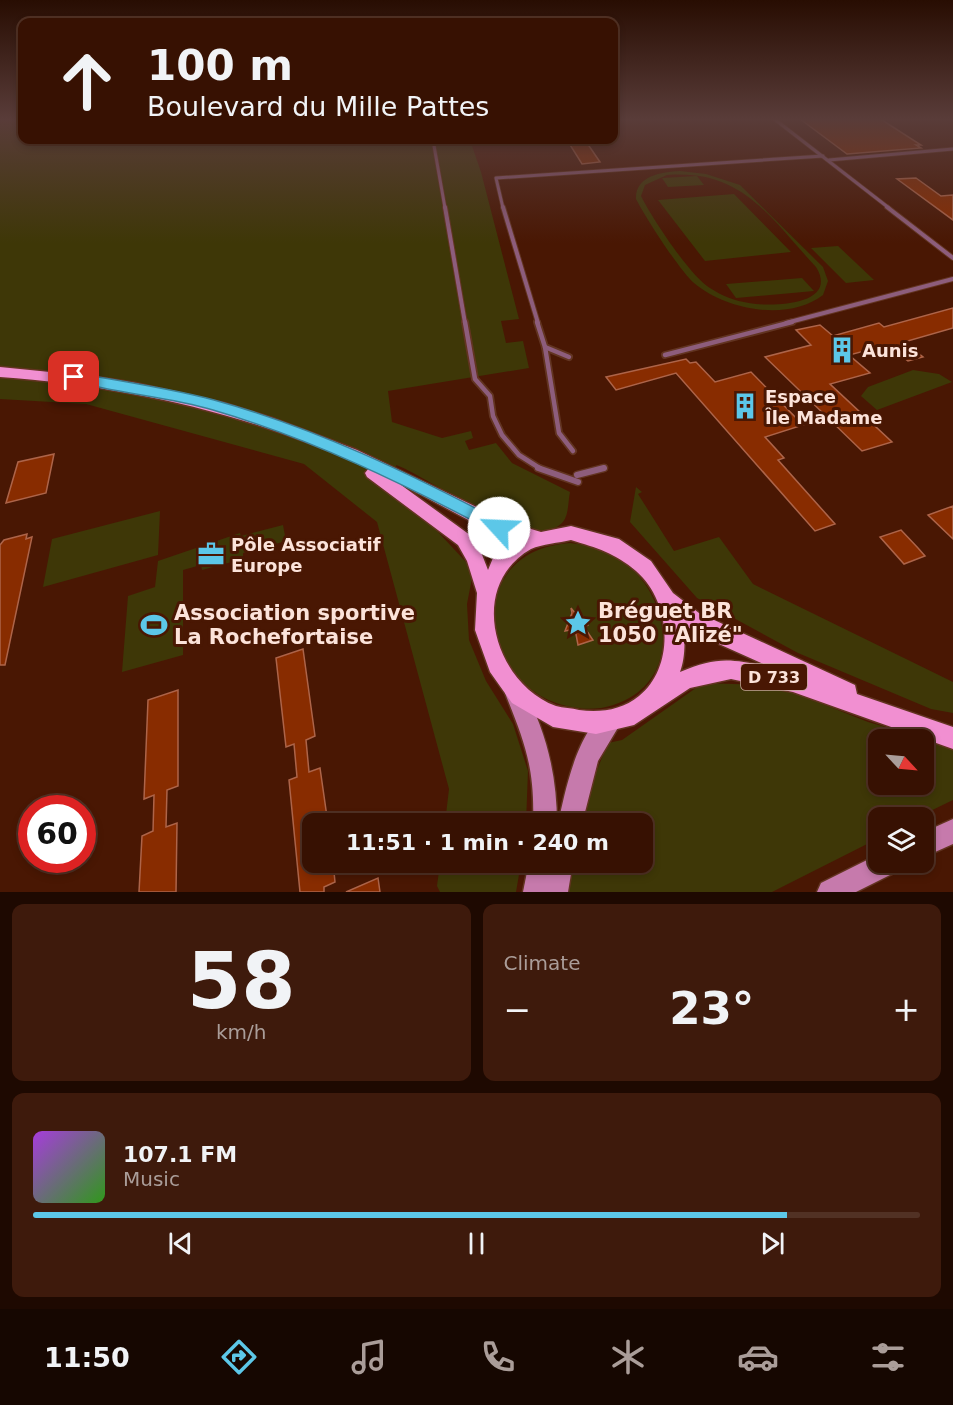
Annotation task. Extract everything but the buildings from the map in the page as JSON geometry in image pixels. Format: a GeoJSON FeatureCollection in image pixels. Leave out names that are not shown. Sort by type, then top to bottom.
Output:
{"type":"FeatureCollection","features":[{"type":"Feature","properties":{"kind":"main road"},"geometry":{"type":"LineString","coordinates":[[0,372],[74,377],[147,389],[214,405],[352,454],[427,489],[486,523],[538,538]]}},
{"type":"Feature","properties":{"kind":"main road"},"geometry":{"type":"LineString","coordinates":[[313,440],[382,478],[457,532],[474,558],[486,593]]}},
{"type":"Feature","properties":{"kind":"main road"},"geometry":{"type":"LineString","coordinates":[[571,533],[593,536],[614,544],[648,570],[667,598],[676,635],[674,660],[664,684],[647,704],[630,714],[611,721],[587,723],[564,720],[541,711],[512,688],[500,674],[485,641],[483,624],[486,593],[495,572],[509,554],[538,538],[571,533]]}},
{"type":"Feature","properties":{"kind":"main road","name":"D 733"},"geometry":{"type":"LineString","coordinates":[[667,598],[682,613],[700,624],[794,666],[904,720]]}},
{"type":"Feature","properties":{"kind":"main road","name":"D 733"},"geometry":{"type":"LineString","coordinates":[[647,704],[684,680],[704,673],[730,669],[793,682],[953,738]]}},
{"type":"Feature","properties":{"kind":"street"},"geometry":{"type":"LineString","coordinates":[[512,688],[529,718],[543,768],[545,813]]}},
{"type":"Feature","properties":{"kind":"street"},"geometry":{"type":"LineString","coordinates":[[572,813],[577,788],[596,736],[611,721]]}},
{"type":"Feature","properties":{"kind":"street"},"geometry":{"type":"LineString","coordinates":[[934,840],[953,831]]}},
{"type":"Feature","properties":{"kind":"street"},"geometry":{"type":"LineString","coordinates":[[536,892],[539,873]]}},
{"type":"Feature","properties":{"kind":"street"},"geometry":{"type":"LineString","coordinates":[[555,892],[559,873]]}},
{"type":"Feature","properties":{"kind":"street"},"geometry":{"type":"LineString","coordinates":[[830,892],[868,873]]}},
{"type":"Feature","properties":{"kind":"lane"},"geometry":{"type":"LineString","coordinates":[[437,160],[476,380],[492,394],[496,424],[516,454],[564,479],[577,479],[604,468]]}},
{"type":"Feature","properties":{"kind":"lane"},"geometry":{"type":"LineString","coordinates":[[573,452],[559,433],[545,347],[496,178],[769,160]]}},
{"type":"Feature","properties":{"kind":"lane"},"geometry":{"type":"LineString","coordinates":[[829,160],[833,160]]}},
{"type":"Feature","properties":{"kind":"lane"},"geometry":{"type":"LineString","coordinates":[[829,160],[953,258]]}},
{"type":"Feature","properties":{"kind":"lane"},"geometry":{"type":"LineString","coordinates":[[665,355],[953,279]]}},
{"type":"Feature","properties":{"kind":"lane"},"geometry":{"type":"LineString","coordinates":[[545,347],[569,357]]}},
{"type":"Feature","properties":{"kind":"shaded area"},"geometry":{"type":"Polygon","coordinates":[[[0,160],[477,160],[519,319],[501,321],[506,343],[523,341],[529,368],[388,391],[392,422],[442,438],[471,431],[473,438],[465,441],[469,450],[496,443],[512,463],[570,492],[567,512],[562,523],[547,530],[527,529],[504,522],[479,510],[396,465],[399,490],[466,562],[472,578],[467,604],[469,640],[486,681],[513,724],[528,771],[526,813],[446,813],[449,789],[377,522],[304,464],[86,404],[0,399],[0,160]]]}},
{"type":"Feature","properties":{"kind":"shaded area"},"geometry":{"type":"Polygon","coordinates":[[[673,172],[706,174],[740,185],[823,267],[828,281],[823,295],[793,308],[757,309],[723,300],[694,283],[663,243],[636,199],[637,191],[644,180],[657,174],[673,172]],[[667,175],[645,185],[641,196],[672,246],[702,282],[729,298],[772,305],[799,301],[811,297],[819,290],[821,280],[816,267],[753,200],[716,180],[693,175],[667,175]]]}},
{"type":"Feature","properties":{"kind":"shaded area"},"geometry":{"type":"Polygon","coordinates":[[[697,176],[704,185],[668,187],[662,178],[697,176]]]}},
{"type":"Feature","properties":{"kind":"shaded area"},"geometry":{"type":"Polygon","coordinates":[[[734,194],[791,252],[705,261],[658,200],[734,194]]]}},
{"type":"Feature","properties":{"kind":"shaded area"},"geometry":{"type":"Polygon","coordinates":[[[838,246],[874,280],[846,283],[811,248],[838,246]]]}},
{"type":"Feature","properties":{"kind":"shaded area"},"geometry":{"type":"Polygon","coordinates":[[[802,278],[814,291],[736,298],[726,284],[802,278]]]}},
{"type":"Feature","properties":{"kind":"shaded area"},"geometry":{"type":"Polygon","coordinates":[[[913,370],[939,374],[952,382],[877,410],[861,396],[868,387],[913,370]]]}},
{"type":"Feature","properties":{"kind":"shaded area"},"geometry":{"type":"Polygon","coordinates":[[[636,487],[642,492],[638,494],[674,551],[719,537],[753,584],[953,682],[953,713],[931,709],[798,653],[697,598],[630,522],[636,487]]]}},
{"type":"Feature","properties":{"kind":"shaded area"},"geometry":{"type":"Polygon","coordinates":[[[160,511],[158,555],[43,587],[52,539],[160,511]]]}},
{"type":"Feature","properties":{"kind":"shaded area","name":"Association sportive La Rochefortaise"},"geometry":{"type":"Polygon","coordinates":[[[283,525],[286,541],[243,553],[243,559],[202,570],[201,565],[183,570],[183,655],[122,672],[128,596],[155,587],[158,561],[240,533],[241,536],[283,525]]]}},
{"type":"Feature","properties":{"kind":"shaded area"},"geometry":{"type":"Polygon","coordinates":[[[570,543],[600,550],[628,565],[651,594],[659,612],[662,649],[658,666],[649,682],[634,695],[607,707],[578,708],[545,698],[519,679],[502,653],[494,624],[497,596],[510,571],[534,552],[570,543]]]}},
{"type":"Feature","properties":{"kind":"shaded area"},"geometry":{"type":"Polygon","coordinates":[[[703,683],[767,685],[788,690],[868,722],[893,729],[868,729],[868,795],[934,795],[934,741],[953,746],[953,800],[934,809],[934,807],[868,807],[868,844],[772,892],[567,892],[570,873],[653,873],[653,813],[580,813],[608,743],[622,740],[703,683]]]}},
{"type":"Feature","properties":{"kind":"shaded area"},"geometry":{"type":"Polygon","coordinates":[[[439,873],[519,873],[516,892],[440,892],[437,886],[439,873]]]}},
{"type":"Feature","properties":{"kind":"place","name":"Aunis"},"geometry":{"type":"Point","coordinates":[842,350]}},
{"type":"Feature","properties":{"kind":"place","name":"Espace Île Madame"},"geometry":{"type":"Point","coordinates":[745,406]}},
{"type":"Feature","properties":{"kind":"place","name":"Pôle Associatif Europe"},"geometry":{"type":"Point","coordinates":[211,554]}},
{"type":"Feature","properties":{"kind":"place","name":"Bréguet BR 1050 \"Alizé\""},"geometry":{"type":"Point","coordinates":[578,623]}},
{"type":"Feature","properties":{"kind":"place","name":"Association sportive La Rochefortaise"},"geometry":{"type":"Point","coordinates":[154,625]}},
{"type":"Feature","properties":{"kind":"route"},"geometry":{"type":"LineString","coordinates":[[74,377],[147,389],[214,405],[270,423],[352,454],[427,489],[499,528]]}}]}
